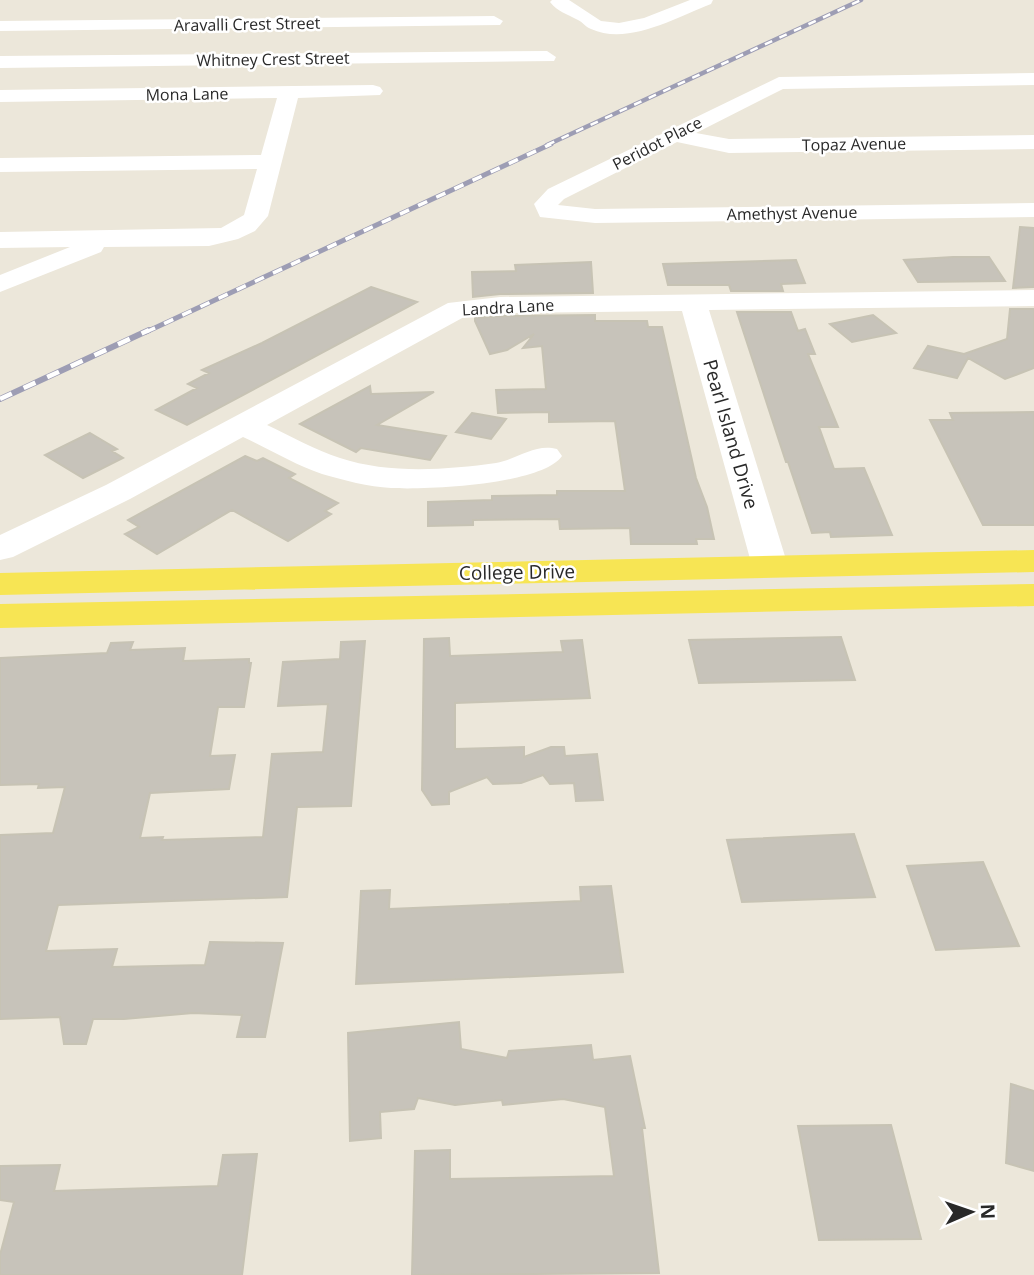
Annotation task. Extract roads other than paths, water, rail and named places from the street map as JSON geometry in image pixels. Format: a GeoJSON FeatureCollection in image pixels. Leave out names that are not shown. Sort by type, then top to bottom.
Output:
{"type":"FeatureCollection","features":[{"type":"Feature","properties":{"kind":"main road","name":"College Drive"},"geometry":{"type":"LineString","coordinates":[[0,584],[1034,561]]}},
{"type":"Feature","properties":{"kind":"main road"},"geometry":{"type":"LineString","coordinates":[[953,562],[980,596]]}},
{"type":"Feature","properties":{"kind":"main road","name":"College Drive"},"geometry":{"type":"LineString","coordinates":[[0,616],[1034,595]]}},
{"type":"Feature","properties":{"kind":"street"},"geometry":{"type":"LineString","coordinates":[[561,0],[559,2],[573,13],[584,16],[595,25],[608,27],[638,25],[705,0]]}},
{"type":"Feature","properties":{"kind":"street"},"geometry":{"type":"LineString","coordinates":[[569,0],[587,12],[584,16]]}},
{"type":"Feature","properties":{"kind":"street","name":"Aravalli Crest Street"},"geometry":{"type":"LineString","coordinates":[[0,26],[329,14],[494,15],[498,57]]}},
{"type":"Feature","properties":{"kind":"street","name":"Whitney Crest Street"},"geometry":{"type":"LineString","coordinates":[[0,62],[547,57]]}},
{"type":"Feature","properties":{"kind":"street","name":"Peridot Place"},"geometry":{"type":"LineString","coordinates":[[549,212],[546,204],[556,194],[779,83],[1034,79]]}},
{"type":"Feature","properties":{"kind":"street","name":"Mona Lane"},"geometry":{"type":"LineString","coordinates":[[0,96],[373,92]]}},
{"type":"Feature","properties":{"kind":"street"},"geometry":{"type":"LineString","coordinates":[[0,240],[209,238],[239,230],[251,223],[256,216],[289,93]]}},
{"type":"Feature","properties":{"kind":"street","name":"Topaz Avenue"},"geometry":{"type":"LineString","coordinates":[[674,135],[721,146],[1034,142]]}},
{"type":"Feature","properties":{"kind":"street"},"geometry":{"type":"LineString","coordinates":[[0,165],[271,162]]}},
{"type":"Feature","properties":{"kind":"street","name":"Amethyst Avenue"},"geometry":{"type":"LineString","coordinates":[[549,212],[595,216],[1034,210]]}},
{"type":"Feature","properties":{"kind":"street"},"geometry":{"type":"LineString","coordinates":[[0,284],[113,239]]}},
{"type":"Feature","properties":{"kind":"street","name":"Landra Lane"},"geometry":{"type":"LineString","coordinates":[[0,549],[118,492],[458,309],[499,305],[1034,298]]}},
{"type":"Feature","properties":{"kind":"street","name":"Pearl Island Drive"},"geometry":{"type":"LineString","coordinates":[[693,303],[770,566]]}},
{"type":"Feature","properties":{"kind":"street"},"geometry":{"type":"LineString","coordinates":[[242,425],[331,466],[387,478],[413,479],[503,472],[546,456]]}},
{"type":"Feature","properties":{"kind":"railway"},"geometry":{"type":"LineString","coordinates":[[547,145],[861,0]]}},
{"type":"Feature","properties":{"kind":"railway"},"geometry":{"type":"LineString","coordinates":[[146,332],[551,144]]}},
{"type":"Feature","properties":{"kind":"railway"},"geometry":{"type":"LineString","coordinates":[[0,399],[149,330]]}}]}
